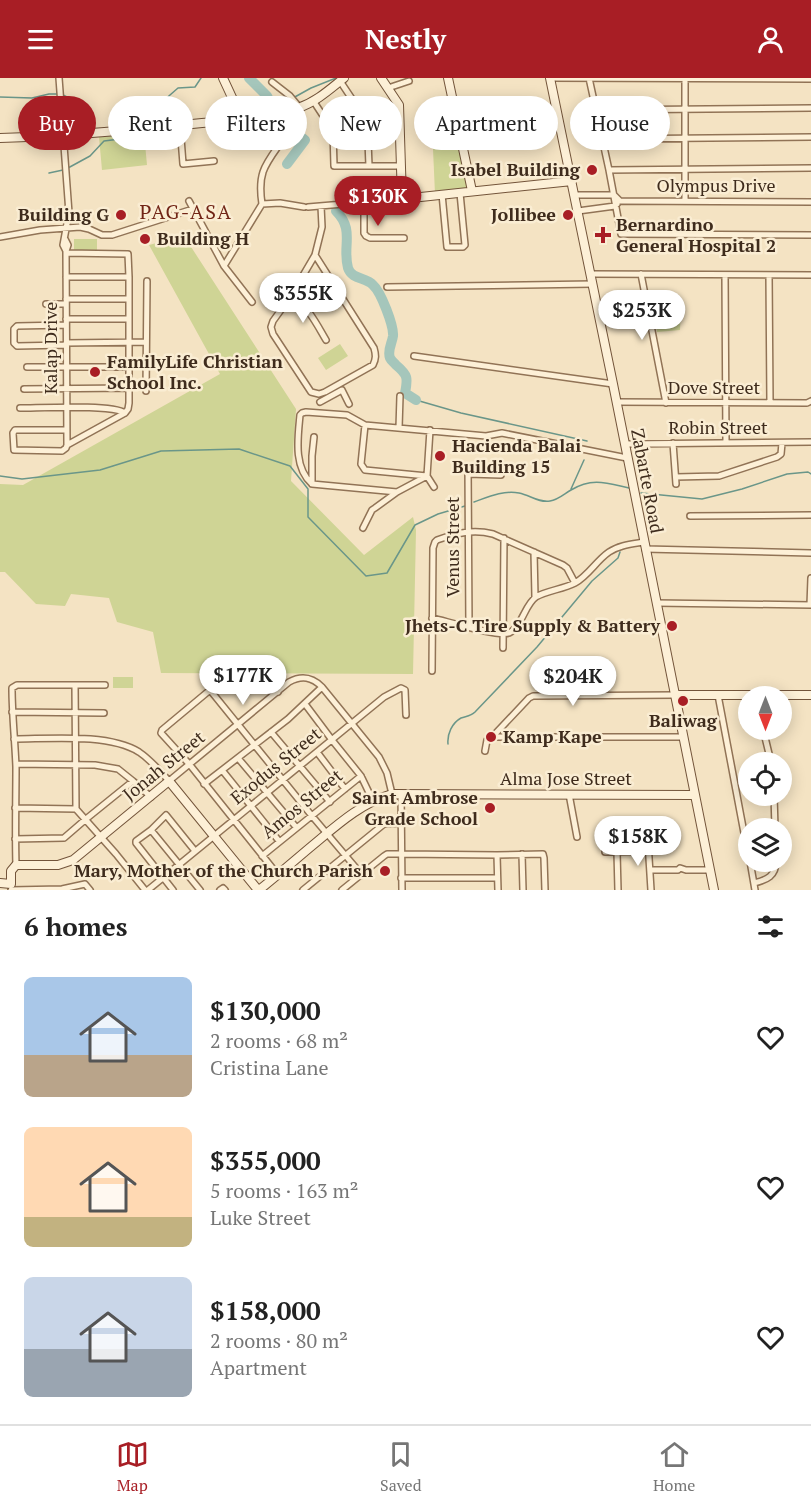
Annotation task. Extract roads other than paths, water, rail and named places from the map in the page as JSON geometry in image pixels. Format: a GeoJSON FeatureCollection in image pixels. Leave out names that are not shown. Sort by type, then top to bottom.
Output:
{"type":"FeatureCollection","features":[{"type":"Feature","properties":{"kind":"street","name":"Kalap Drive"},"geometry":{"type":"LineString","coordinates":[[59,78],[61,96]]}},
{"type":"Feature","properties":{"kind":"street"},"geometry":{"type":"LineString","coordinates":[[223,78],[231,96]]}},
{"type":"Feature","properties":{"kind":"street"},"geometry":{"type":"LineString","coordinates":[[381,78],[399,105],[402,199]]}},
{"type":"Feature","properties":{"kind":"street"},"geometry":{"type":"LineString","coordinates":[[448,78],[472,191]]}},
{"type":"Feature","properties":{"kind":"street"},"geometry":{"type":"LineString","coordinates":[[550,78],[811,79]]}},
{"type":"Feature","properties":{"kind":"street","name":"Zabarte Road"},"geometry":{"type":"LineString","coordinates":[[550,78],[714,890]]}},
{"type":"Feature","properties":{"kind":"street"},"geometry":{"type":"LineString","coordinates":[[589,78],[593,96]]}},
{"type":"Feature","properties":{"kind":"street"},"geometry":{"type":"LineString","coordinates":[[685,79],[685,201]]}},
{"type":"Feature","properties":{"kind":"street"},"geometry":{"type":"LineString","coordinates":[[307,105],[342,80],[351,96]]}},
{"type":"Feature","properties":{"kind":"street"},"geometry":{"type":"LineString","coordinates":[[388,88],[409,81]]}},
{"type":"Feature","properties":{"kind":"street"},"geometry":{"type":"LineString","coordinates":[[272,82],[290,96]]}},
{"type":"Feature","properties":{"kind":"street"},"geometry":{"type":"LineString","coordinates":[[314,102],[333,131],[334,166],[402,165]]}},
{"type":"Feature","properties":{"kind":"street"},"geometry":{"type":"LineString","coordinates":[[670,109],[811,108]]}},
{"type":"Feature","properties":{"kind":"street"},"geometry":{"type":"LineString","coordinates":[[0,138],[18,137]]}},
{"type":"Feature","properties":{"kind":"street"},"geometry":{"type":"LineString","coordinates":[[670,138],[811,137]]}},
{"type":"Feature","properties":{"kind":"street","name":"Kalap Drive"},"geometry":{"type":"LineString","coordinates":[[65,150],[69,213],[63,245],[66,252],[67,445]]}},
{"type":"Feature","properties":{"kind":"street"},"geometry":{"type":"LineString","coordinates":[[182,150],[183,164],[214,161]]}},
{"type":"Feature","properties":{"kind":"street"},"geometry":{"type":"LineString","coordinates":[[224,266],[262,204],[260,187],[263,167],[275,150]]}},
{"type":"Feature","properties":{"kind":"street"},"geometry":{"type":"LineString","coordinates":[[369,166],[370,150]]}},
{"type":"Feature","properties":{"kind":"street"},"geometry":{"type":"LineString","coordinates":[[604,150],[621,234],[811,235]]}},
{"type":"Feature","properties":{"kind":"street"},"geometry":{"type":"LineString","coordinates":[[609,170],[811,168]]}},
{"type":"Feature","properties":{"kind":"street"},"geometry":{"type":"LineString","coordinates":[[262,204],[280,202],[306,207],[364,203],[572,181]]}},
{"type":"Feature","properties":{"kind":"street"},"geometry":{"type":"LineString","coordinates":[[442,195],[447,247],[463,247],[465,245],[460,193]]}},
{"type":"Feature","properties":{"kind":"street"},"geometry":{"type":"LineString","coordinates":[[575,195],[614,195],[620,201],[615,206],[578,211]]}},
{"type":"Feature","properties":{"kind":"street"},"geometry":{"type":"LineString","coordinates":[[189,201],[224,266],[252,302]]}},
{"type":"Feature","properties":{"kind":"street","name":"Olympus Drive"},"geometry":{"type":"LineString","coordinates":[[620,201],[811,202]]}},
{"type":"Feature","properties":{"kind":"street"},"geometry":{"type":"LineString","coordinates":[[364,203],[366,236],[404,238]]}},
{"type":"Feature","properties":{"kind":"street"},"geometry":{"type":"LineString","coordinates":[[323,206],[322,227],[315,255],[271,327],[273,334],[311,392],[319,394],[340,387]]}},
{"type":"Feature","properties":{"kind":"street"},"geometry":{"type":"LineString","coordinates":[[0,237],[25,232],[85,227],[102,235],[112,235],[193,209]]}},
{"type":"Feature","properties":{"kind":"street"},"geometry":{"type":"LineString","coordinates":[[66,252],[128,254],[130,388],[129,407],[125,412],[67,445],[62,451],[15,452],[13,449],[15,430],[67,430]]}},
{"type":"Feature","properties":{"kind":"street"},"geometry":{"type":"LineString","coordinates":[[315,255],[376,354],[373,365],[320,402]]}},
{"type":"Feature","properties":{"kind":"street"},"geometry":{"type":"LineString","coordinates":[[591,274],[811,275]]}},
{"type":"Feature","properties":{"kind":"street"},"geometry":{"type":"LineString","coordinates":[[641,274],[666,403]]}},
{"type":"Feature","properties":{"kind":"street"},"geometry":{"type":"LineString","coordinates":[[725,274],[726,443]]}},
{"type":"Feature","properties":{"kind":"street"},"geometry":{"type":"LineString","coordinates":[[769,275],[770,403]]}},
{"type":"Feature","properties":{"kind":"street"},"geometry":{"type":"LineString","coordinates":[[66,277],[129,277]]}},
{"type":"Feature","properties":{"kind":"street"},"geometry":{"type":"LineString","coordinates":[[146,391],[147,281]]}},
{"type":"Feature","properties":{"kind":"street"},"geometry":{"type":"LineString","coordinates":[[387,287],[593,284]]}},
{"type":"Feature","properties":{"kind":"street"},"geometry":{"type":"LineString","coordinates":[[291,296],[300,301],[327,340]]}},
{"type":"Feature","properties":{"kind":"street"},"geometry":{"type":"LineString","coordinates":[[46,304],[129,298]]}},
{"type":"Feature","properties":{"kind":"street"},"geometry":{"type":"LineString","coordinates":[[129,319],[17,326],[14,329],[14,343],[17,346],[146,342]]}},
{"type":"Feature","properties":{"kind":"street"},"geometry":{"type":"LineString","coordinates":[[414,356],[613,384]]}},
{"type":"Feature","properties":{"kind":"street"},"geometry":{"type":"LineString","coordinates":[[27,368],[129,367]]}},
{"type":"Feature","properties":{"kind":"street"},"geometry":{"type":"LineString","coordinates":[[340,387],[349,404]]}},
{"type":"Feature","properties":{"kind":"street"},"geometry":{"type":"LineString","coordinates":[[24,388],[130,388]]}},
{"type":"Feature","properties":{"kind":"street"},"geometry":{"type":"LineString","coordinates":[[399,428],[400,396]]}},
{"type":"Feature","properties":{"kind":"street","name":"Dove Street"},"geometry":{"type":"LineString","coordinates":[[616,402],[807,404],[811,402]]}},
{"type":"Feature","properties":{"kind":"street"},"geometry":{"type":"LineString","coordinates":[[20,408],[119,409],[125,412]]}},
{"type":"Feature","properties":{"kind":"street"},"geometry":{"type":"LineString","coordinates":[[398,492],[312,484],[305,477],[298,454],[302,412],[347,415],[365,425],[486,436],[502,433],[627,458]]}},
{"type":"Feature","properties":{"kind":"street"},"geometry":{"type":"LineString","coordinates":[[365,425],[361,464],[365,470],[427,476]]}},
{"type":"Feature","properties":{"kind":"street"},"geometry":{"type":"LineString","coordinates":[[430,430],[427,476],[434,488]]}},
{"type":"Feature","properties":{"kind":"street"},"geometry":{"type":"LineString","coordinates":[[312,484],[314,437]]}},
{"type":"Feature","properties":{"kind":"street","name":"Robin Street"},"geometry":{"type":"LineString","coordinates":[[625,444],[811,442]]}},
{"type":"Feature","properties":{"kind":"street"},"geometry":{"type":"LineString","coordinates":[[673,443],[676,481],[719,476],[777,457],[781,454],[782,443]]}},
{"type":"Feature","properties":{"kind":"street","name":"Venus Street"},"geometry":{"type":"LineString","coordinates":[[469,627],[468,471],[501,475]]}},
{"type":"Feature","properties":{"kind":"street"},"geometry":{"type":"LineString","coordinates":[[363,528],[372,510],[427,476]]}},
{"type":"Feature","properties":{"kind":"street"},"geometry":{"type":"LineString","coordinates":[[690,516],[811,515]]}},
{"type":"Feature","properties":{"kind":"street"},"geometry":{"type":"LineString","coordinates":[[432,671],[435,542],[468,531],[484,532],[504,538],[563,565],[575,583]]}},
{"type":"Feature","properties":{"kind":"street"},"geometry":{"type":"LineString","coordinates":[[503,648],[504,538]]}},
{"type":"Feature","properties":{"kind":"street"},"geometry":{"type":"LineString","coordinates":[[535,597],[575,583],[609,552],[627,545],[811,552]]}},
{"type":"Feature","properties":{"kind":"street"},"geometry":{"type":"LineString","coordinates":[[432,618],[503,634],[510,632],[516,627],[535,597],[534,552]]}},
{"type":"Feature","properties":{"kind":"street"},"geometry":{"type":"LineString","coordinates":[[656,603],[811,605],[811,578]]}},
{"type":"Feature","properties":{"kind":"street"},"geometry":{"type":"LineString","coordinates":[[265,675],[278,692]]}},
{"type":"Feature","properties":{"kind":"street","name":"Jonah Street"},"geometry":{"type":"LineString","coordinates":[[16,866],[65,864],[73,860],[289,682],[297,678],[308,678],[322,687]]}},
{"type":"Feature","properties":{"kind":"street"},"geometry":{"type":"LineString","coordinates":[[75,685],[76,809]]}},
{"type":"Feature","properties":{"kind":"street"},"geometry":{"type":"LineString","coordinates":[[11,888],[11,871],[16,866],[16,764],[12,688],[14,686],[105,685]]}},
{"type":"Feature","properties":{"kind":"street"},"geometry":{"type":"LineString","coordinates":[[14,739],[110,741],[137,751],[170,782],[259,890],[362,807],[392,794],[380,757],[322,687],[271,732],[204,784]]}},
{"type":"Feature","properties":{"kind":"street","name":"Exodus Street"},"geometry":{"type":"LineString","coordinates":[[147,890],[384,697],[401,688],[405,690],[406,716]]}},
{"type":"Feature","properties":{"kind":"street"},"geometry":{"type":"LineString","coordinates":[[278,875],[160,731],[210,690],[362,875]]}},
{"type":"Feature","properties":{"kind":"street"},"geometry":{"type":"LineString","coordinates":[[718,695],[741,818]]}},
{"type":"Feature","properties":{"kind":"street"},"geometry":{"type":"LineString","coordinates":[[485,751],[488,740],[495,736],[533,696],[738,695]]}},
{"type":"Feature","properties":{"kind":"street"},"geometry":{"type":"LineString","coordinates":[[792,695],[811,695]]}},
{"type":"Feature","properties":{"kind":"street"},"geometry":{"type":"LineString","coordinates":[[305,704],[361,776],[373,801]]}},
{"type":"Feature","properties":{"kind":"street"},"geometry":{"type":"LineString","coordinates":[[12,712],[104,713]]}},
{"type":"Feature","properties":{"kind":"street"},"geometry":{"type":"LineString","coordinates":[[271,732],[330,802]]}},
{"type":"Feature","properties":{"kind":"street"},"geometry":{"type":"LineString","coordinates":[[495,736],[683,737]]}},
{"type":"Feature","properties":{"kind":"street"},"geometry":{"type":"LineString","coordinates":[[316,752],[345,789]]}},
{"type":"Feature","properties":{"kind":"street"},"geometry":{"type":"LineString","coordinates":[[238,758],[296,827]]}},
{"type":"Feature","properties":{"kind":"street"},"geometry":{"type":"LineString","coordinates":[[16,764],[95,765],[118,770],[151,797]]}},
{"type":"Feature","properties":{"kind":"street"},"geometry":{"type":"LineString","coordinates":[[222,770],[279,842]]}},
{"type":"Feature","properties":{"kind":"street","name":"Amos Street"},"geometry":{"type":"LineString","coordinates":[[262,856],[361,776]]}},
{"type":"Feature","properties":{"kind":"street"},"geometry":{"type":"LineString","coordinates":[[15,838],[64,838],[133,780]]}},
{"type":"Feature","properties":{"kind":"street","name":"Alma Jose Street"},"geometry":{"type":"LineString","coordinates":[[392,794],[695,795]]}},
{"type":"Feature","properties":{"kind":"street"},"geometry":{"type":"LineString","coordinates":[[400,794],[402,890]]}},
{"type":"Feature","properties":{"kind":"street"},"geometry":{"type":"LineString","coordinates":[[569,794],[577,837]]}},
{"type":"Feature","properties":{"kind":"street"},"geometry":{"type":"LineString","coordinates":[[15,808],[76,809],[147,890]]}},
{"type":"Feature","properties":{"kind":"street"},"geometry":{"type":"LineString","coordinates":[[173,890],[135,842],[166,815],[195,851]]}},
{"type":"Feature","properties":{"kind":"street"},"geometry":{"type":"LineString","coordinates":[[303,890],[384,824],[401,823]]}},
{"type":"Feature","properties":{"kind":"street"},"geometry":{"type":"LineString","coordinates":[[151,830],[200,890]]}},
{"type":"Feature","properties":{"kind":"street"},"geometry":{"type":"LineString","coordinates":[[648,842],[651,890]]}},
{"type":"Feature","properties":{"kind":"street"},"geometry":{"type":"LineString","coordinates":[[605,852],[648,852]]}},
{"type":"Feature","properties":{"kind":"street"},"geometry":{"type":"LineString","coordinates":[[617,852],[618,890]]}},
{"type":"Feature","properties":{"kind":"street"},"geometry":{"type":"LineString","coordinates":[[342,890],[387,854],[543,854],[545,890]]}},
{"type":"Feature","properties":{"kind":"street"},"geometry":{"type":"LineString","coordinates":[[522,854],[523,890]]}},
{"type":"Feature","properties":{"kind":"street"},"geometry":{"type":"LineString","coordinates":[[497,855],[498,890]]}},
{"type":"Feature","properties":{"kind":"street"},"geometry":{"type":"LineString","coordinates":[[650,870],[678,870],[680,872],[710,870]]}},
{"type":"Feature","properties":{"kind":"street"},"geometry":{"type":"LineString","coordinates":[[752,872],[754,887],[768,880],[774,872]]}},
{"type":"Feature","properties":{"kind":"street"},"geometry":{"type":"LineString","coordinates":[[402,878],[497,878]]}},
{"type":"Feature","properties":{"kind":"street"},"geometry":{"type":"LineString","coordinates":[[0,883],[11,888],[62,889],[85,884],[90,890]]}},
{"type":"Feature","properties":{"kind":"waterway"},"geometry":{"type":"LineString","coordinates":[[169,96],[178,88],[195,87],[201,78]]}},
{"type":"Feature","properties":{"kind":"waterway"},"geometry":{"type":"LineString","coordinates":[[249,78],[267,96],[277,117],[305,140],[287,164]]}},
{"type":"Feature","properties":{"kind":"waterway"},"geometry":{"type":"LineString","coordinates":[[297,96],[336,78]]}},
{"type":"Feature","properties":{"kind":"waterway"},"geometry":{"type":"LineString","coordinates":[[0,97],[32,98],[58,94]]}},
{"type":"Feature","properties":{"kind":"waterway"},"geometry":{"type":"LineString","coordinates":[[68,168],[90,156],[104,141],[108,140]]}},
{"type":"Feature","properties":{"kind":"waterway"},"geometry":{"type":"LineString","coordinates":[[49,173],[63,170]]}},
{"type":"Feature","properties":{"kind":"waterway"},"geometry":{"type":"LineString","coordinates":[[336,211],[342,218],[347,232],[348,268],[356,277],[370,282],[380,295],[393,331],[390,358],[406,377],[405,393],[416,400]]}},
{"type":"Feature","properties":{"kind":"waterway"},"geometry":{"type":"LineString","coordinates":[[416,400],[461,413],[587,441]]}},
{"type":"Feature","properties":{"kind":"waterway"},"geometry":{"type":"LineString","coordinates":[[0,476],[22,479],[100,470],[161,451],[239,449],[290,466],[308,489],[308,517],[366,576],[387,573],[415,525],[438,514],[465,506]]}},
{"type":"Feature","properties":{"kind":"waterway"},"geometry":{"type":"LineString","coordinates":[[571,489],[584,460]]}},
{"type":"Feature","properties":{"kind":"waterway"},"geometry":{"type":"LineString","coordinates":[[641,493],[702,499],[787,474],[808,472],[811,474]]}},
{"type":"Feature","properties":{"kind":"waterway"},"geometry":{"type":"LineString","coordinates":[[474,502],[507,492],[550,501],[579,486],[593,482],[629,488]]}},
{"type":"Feature","properties":{"kind":"waterway"},"geometry":{"type":"LineString","coordinates":[[448,744],[449,733],[455,723],[475,712],[537,647],[592,581],[618,558],[620,552]]}},
{"type":"Feature","properties":{"kind":"place","name":"Isabel Building"},"geometry":{"type":"Point","coordinates":[592,170]}},
{"type":"Feature","properties":{"kind":"place","name":"Building G"},"geometry":{"type":"Point","coordinates":[121,215]}},
{"type":"Feature","properties":{"kind":"place","name":"Jollibee"},"geometry":{"type":"Point","coordinates":[568,215]}},
{"type":"Feature","properties":{"kind":"place","name":"Bernardino General Hospital 2"},"geometry":{"type":"Point","coordinates":[603,235]}},
{"type":"Feature","properties":{"kind":"place","name":"Building H"},"geometry":{"type":"Point","coordinates":[145,239]}},
{"type":"Feature","properties":{"kind":"place","name":"FamilyLife Christian School Inc."},"geometry":{"type":"Point","coordinates":[95,372]}},
{"type":"Feature","properties":{"kind":"place","name":"Hacienda Balai Building 15"},"geometry":{"type":"Point","coordinates":[440,456]}},
{"type":"Feature","properties":{"kind":"place","name":"Jhets-C Tire Supply & Battery"},"geometry":{"type":"Point","coordinates":[672,626]}},
{"type":"Feature","properties":{"kind":"place","name":"Baliwag"},"geometry":{"type":"Point","coordinates":[683,701]}},
{"type":"Feature","properties":{"kind":"place","name":"Kamp Kape"},"geometry":{"type":"Point","coordinates":[491,737]}},
{"type":"Feature","properties":{"kind":"place","name":"Saint Ambrose Grade School"},"geometry":{"type":"Point","coordinates":[490,808]}},
{"type":"Feature","properties":{"kind":"place","name":"Mary, Mother of the Church Parish"},"geometry":{"type":"Point","coordinates":[385,871]}},
{"type":"Feature","properties":{"kind":"district","name":"PAG-ASA"},"geometry":{"type":"Point","coordinates":[186,212]}}]}
